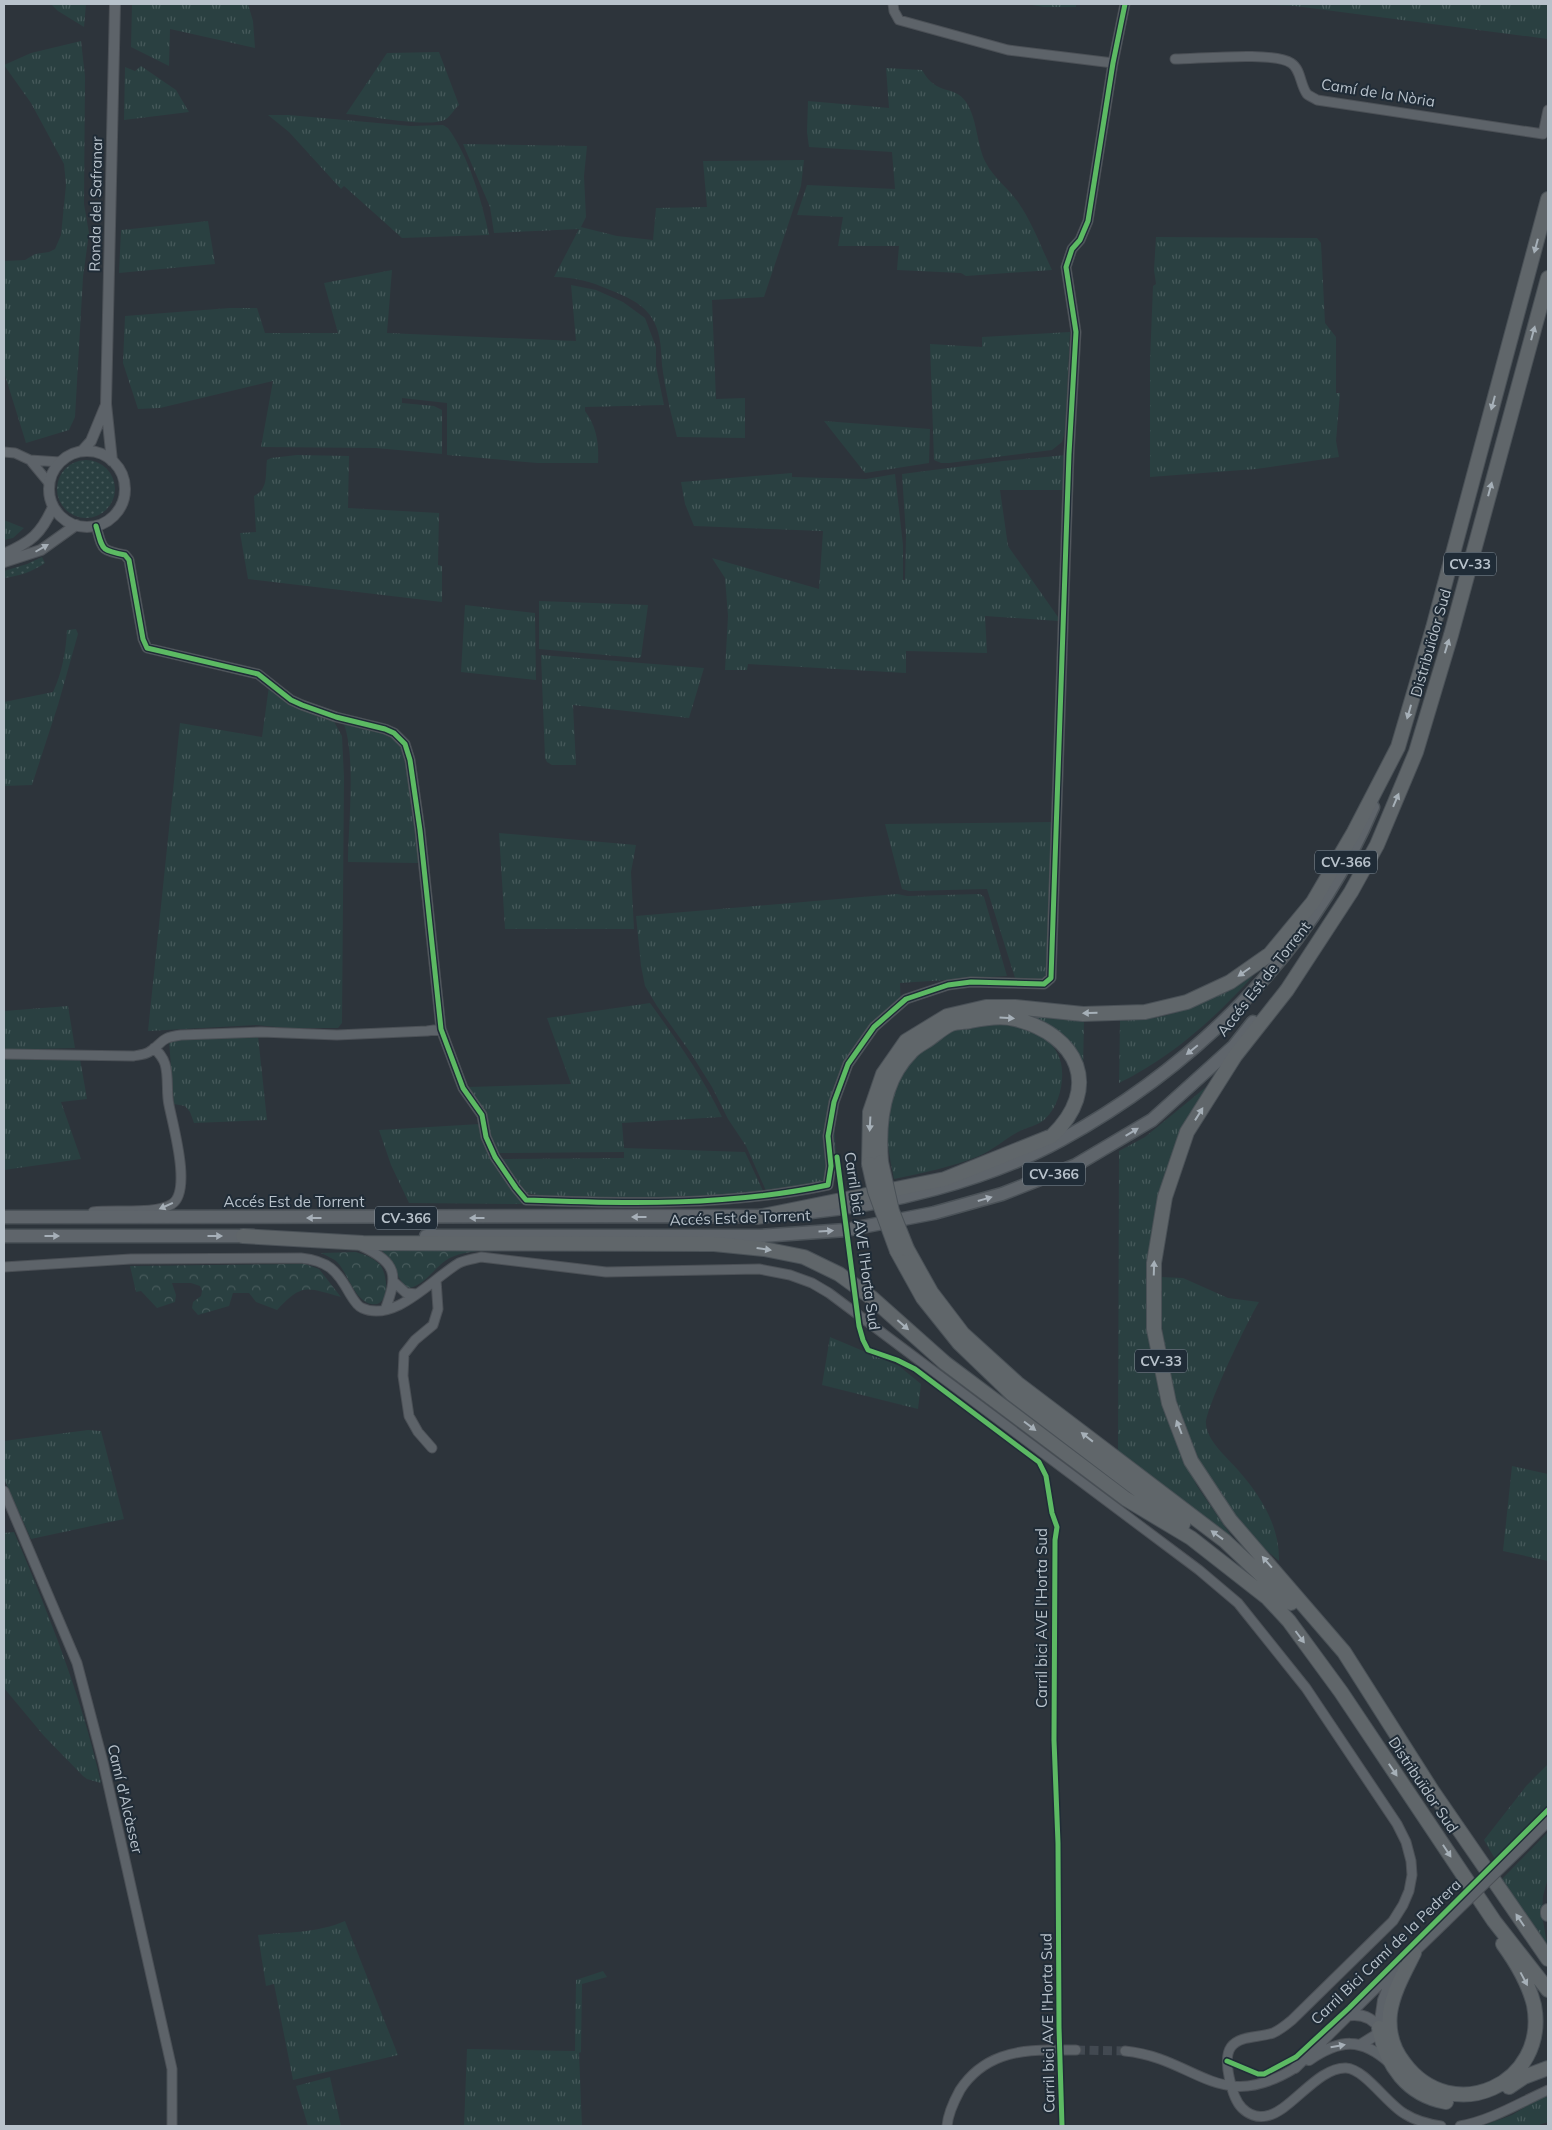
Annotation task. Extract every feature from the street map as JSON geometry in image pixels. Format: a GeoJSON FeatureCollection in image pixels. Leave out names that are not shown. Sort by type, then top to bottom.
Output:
{"type":"FeatureCollection","features":[{"type":"Feature","properties":{"kind":"highway","name":"Distribuïdor Sud"},"geometry":{"type":"LineString","coordinates":[[1398,747],[1433,628],[1548,199]]}},
{"type":"Feature","properties":{"kind":"highway","name":"Distribuïdor Sud"},"geometry":{"type":"LineString","coordinates":[[1351,892],[1377,845],[1416,752],[1548,278]]}},
{"type":"Feature","properties":{"kind":"highway","name":"CV-33"},"geometry":{"type":"LineString","coordinates":[[1269,1599],[1222,1554],[1012,1394],[959,1343],[923,1298],[875,1191],[875,1163],[870,1112],[883,1074],[906,1041],[947,1016],[986,1007],[1015,1007],[1083,1014],[1144,1012],[1187,1002],[1230,982],[1270,954],[1313,902],[1354,832],[1398,747]]}},
{"type":"Feature","properties":{"kind":"highway","name":"CV-33"},"geometry":{"type":"LineString","coordinates":[[1351,892],[1286,990],[1236,1056],[1187,1132],[1163,1207],[1154,1263],[1154,1330],[1169,1403],[1192,1461],[1230,1520],[1344,1652],[1438,1800]]}},
{"type":"Feature","properties":{"kind":"highway"},"geometry":{"type":"LineString","coordinates":[[758,1217],[945,1179],[1052,1136],[1063,1125],[1073,1110],[1078,1092],[1079,1079],[1076,1064],[1070,1051],[1051,1034],[1014,1018],[985,1018],[951,1024],[911,1052],[892,1078],[882,1109],[880,1144],[875,1163]]}},
{"type":"Feature","properties":{"kind":"highway"},"geometry":{"type":"LineString","coordinates":[[243,1236],[354,1242],[714,1244],[764,1249],[804,1256],[839,1274],[872,1298],[953,1368],[1126,1499],[1192,1538],[1269,1599]]}},
{"type":"Feature","properties":{"kind":"highway"},"geometry":{"type":"LineString","coordinates":[[902,1250],[931,1292],[970,1340],[1017,1383],[1225,1541],[1295,1608],[1338,1658],[1438,1800]]}},
{"type":"Feature","properties":{"kind":"highway","name":"Distribuïdor Sud"},"geometry":{"type":"LineString","coordinates":[[1269,1599],[1288,1621],[1341,1692],[1494,1920],[1548,1990]]}},
{"type":"Feature","properties":{"kind":"highway","name":"Distribuïdor Sud"},"geometry":{"type":"LineString","coordinates":[[1438,1800],[1548,1959]]}},
{"type":"Feature","properties":{"kind":"highway"},"geometry":{"type":"LineString","coordinates":[[1414,1953],[1403,1966],[1390,2014],[1391,2037],[1397,2055],[1408,2070],[1421,2081],[1437,2090],[1462,2095],[1475,2094],[1497,2087],[1508,2080],[1526,2057],[1534,2039],[1535,2022],[1534,2005],[1528,1988],[1498,1938],[1494,1920]]}},
{"type":"Feature","properties":{"kind":"highway"},"geometry":{"type":"LineString","coordinates":[[1379,2028],[1390,2064],[1404,2080],[1422,2094],[1436,2100],[1452,2103],[1484,2099],[1501,2092],[1524,2077],[1548,2068]]}},
{"type":"Feature","properties":{"kind":"main road","name":"Accés Est de Torrent"},"geometry":{"type":"LineString","coordinates":[[4,1218],[758,1217],[844,1209],[929,1191],[997,1169],[1060,1141],[1141,1090],[1214,1032],[1276,966],[1320,906],[1361,836],[1398,747]]}},
{"type":"Feature","properties":{"kind":"main road","name":"Accés Est de Torrent"},"geometry":{"type":"LineString","coordinates":[[4,1236],[760,1236],[846,1230],[934,1214],[1002,1194],[1076,1165],[1152,1120],[1234,1046],[1284,984],[1351,892]]}},
{"type":"Feature","properties":{"kind":"street","name":"Ronda del Safranar"},"geometry":{"type":"LineString","coordinates":[[112,461],[106,404],[115,4]]}},
{"type":"Feature","properties":{"kind":"street"},"geometry":{"type":"LineString","coordinates":[[894,4],[894,11],[899,20],[1008,50],[1113,63]]}},
{"type":"Feature","properties":{"kind":"street"},"geometry":{"type":"LineString","coordinates":[[96,526],[105,550],[110,553],[125,555],[129,560],[143,639],[147,648],[258,674],[291,700],[318,712],[384,729],[394,733],[406,744],[420,830],[441,1029],[463,1088],[482,1115],[486,1137],[495,1157],[526,1200],[688,1202],[792,1193],[828,1185],[831,1166],[828,1136],[834,1102],[848,1064],[874,1027],[906,999],[948,985],[971,982],[1044,984],[1051,978],[1069,454],[1076,332],[1066,267],[1072,249],[1080,240],[1088,221],[1113,63],[1125,4]]}},
{"type":"Feature","properties":{"kind":"street","name":"Camí de la Nòria"},"geometry":{"type":"LineString","coordinates":[[1175,60],[1248,57],[1282,60],[1292,63],[1307,94],[1317,100],[1542,134],[1548,110]]}},
{"type":"Feature","properties":{"kind":"street","name":"Ronda del Safranar"},"geometry":{"type":"LineString","coordinates":[[82,451],[91,441],[97,430],[106,404]]}},
{"type":"Feature","properties":{"kind":"street"},"geometry":{"type":"LineString","coordinates":[[82,451],[98,453],[112,461],[119,469],[125,490],[123,500],[113,516],[96,526],[76,525],[59,515],[50,499],[49,483],[51,475],[60,462],[70,455],[82,451]]}},
{"type":"Feature","properties":{"kind":"street"},"geometry":{"type":"LineString","coordinates":[[4,452],[15,453],[30,460],[60,462]]}},
{"type":"Feature","properties":{"kind":"street"},"geometry":{"type":"LineString","coordinates":[[30,460],[49,483]]}},
{"type":"Feature","properties":{"kind":"street"},"geometry":{"type":"LineString","coordinates":[[4,554],[29,542],[40,532],[53,507]]}},
{"type":"Feature","properties":{"kind":"street"},"geometry":{"type":"LineString","coordinates":[[4,562],[41,550],[76,525]]}},
{"type":"Feature","properties":{"kind":"street"},"geometry":{"type":"LineString","coordinates":[[4,1054],[133,1056],[146,1054],[161,1040],[169,1036],[180,1035],[261,1032],[337,1035],[441,1029]]}},
{"type":"Feature","properties":{"kind":"street"},"geometry":{"type":"LineString","coordinates":[[53,1218],[95,1211],[154,1210],[173,1204],[181,1191],[174,1121],[169,1106],[166,1064],[154,1048]]}},
{"type":"Feature","properties":{"kind":"street"},"geometry":{"type":"LineString","coordinates":[[354,1242],[375,1252],[391,1268],[394,1282],[385,1310]]}},
{"type":"Feature","properties":{"kind":"street"},"geometry":{"type":"LineString","coordinates":[[4,1267],[131,1259],[301,1258],[328,1264],[337,1273],[360,1308],[374,1312],[391,1309],[418,1294],[460,1262],[480,1256],[606,1272],[759,1269],[790,1275],[812,1283],[846,1304],[1199,1570],[1238,1603],[1306,1688],[1397,1824],[1406,1842],[1411,1861],[1412,1875],[1409,1891],[1393,1921],[1320,1994],[1292,2020],[1273,2033],[1241,2040],[1231,2047],[1227,2055],[1227,2061],[1232,2087],[1242,2109],[1258,2117],[1268,2116],[1314,2082],[1332,2072],[1345,2068],[1362,2076],[1388,2102],[1405,2114],[1424,2123],[1441,2126]]}},
{"type":"Feature","properties":{"kind":"street"},"geometry":{"type":"LineString","coordinates":[[432,1448],[418,1432],[410,1416],[404,1354],[415,1340],[434,1326],[438,1309],[436,1280]]}},
{"type":"Feature","properties":{"kind":"street"},"geometry":{"type":"LineString","coordinates":[[394,1282],[406,1293],[418,1294]]}},
{"type":"Feature","properties":{"kind":"street","name":"Camí d'Alcàsser"},"geometry":{"type":"LineString","coordinates":[[4,1491],[77,1663],[101,1753],[172,2069],[172,2126]]}},
{"type":"Feature","properties":{"kind":"street"},"geometry":{"type":"LineString","coordinates":[[1414,1953],[1548,1821]]}},
{"type":"Feature","properties":{"kind":"street"},"geometry":{"type":"LineString","coordinates":[[1295,2068],[1346,2016],[1403,1966]]}},
{"type":"Feature","properties":{"kind":"street"},"geometry":{"type":"LineString","coordinates":[[1360,2045],[1376,2035],[1384,2019],[1388,1996],[1403,1966]]}},
{"type":"Feature","properties":{"kind":"street"},"geometry":{"type":"LineString","coordinates":[[1346,2016],[1361,2015],[1372,2019],[1379,2028],[1392,2056],[1404,2073],[1418,2085],[1437,2090]]}},
{"type":"Feature","properties":{"kind":"street"},"geometry":{"type":"LineString","coordinates":[[1125,2051],[1156,2057],[1214,2083],[1232,2087],[1266,2083],[1328,2048],[1344,2044],[1360,2045],[1373,2050],[1390,2064]]}},
{"type":"Feature","properties":{"kind":"street"},"geometry":{"type":"LineString","coordinates":[[947,2126],[954,2101],[966,2081],[982,2066],[998,2057],[1028,2050],[1076,2050]]}},
{"type":"Feature","properties":{"kind":"street"},"geometry":{"type":"LineString","coordinates":[[1460,2126],[1477,2123],[1507,2111],[1548,2090]]}},
{"type":"Feature","properties":{"kind":"green space"},"geometry":{"type":"Polygon","coordinates":[[[51,4],[86,4],[84,27],[58,11],[51,4]]]}},
{"type":"Feature","properties":{"kind":"green space"},"geometry":{"type":"Polygon","coordinates":[[[132,4],[248,4],[253,21],[255,48],[170,29],[169,66],[131,47],[132,4]]]}},
{"type":"Feature","properties":{"kind":"green space"},"geometry":{"type":"Polygon","coordinates":[[[1026,4],[1076,4],[1076,7],[1044,7],[1026,4]]]}},
{"type":"Feature","properties":{"kind":"green space"},"geometry":{"type":"Polygon","coordinates":[[[1245,4],[1548,4],[1548,39],[1295,6],[1245,4]]]}},
{"type":"Feature","properties":{"kind":"green space"},"geometry":{"type":"Polygon","coordinates":[[[81,41],[85,76],[84,204],[89,233],[83,277],[75,417],[69,430],[26,443],[4,372],[4,261],[25,260],[35,254],[55,249],[61,235],[66,185],[64,164],[31,103],[4,65],[31,53],[81,41]]]}},
{"type":"Feature","properties":{"kind":"green space"},"geometry":{"type":"Polygon","coordinates":[[[439,52],[459,105],[446,119],[426,123],[346,114],[387,53],[439,52]]]}},
{"type":"Feature","properties":{"kind":"green space"},"geometry":{"type":"Polygon","coordinates":[[[141,66],[176,90],[189,112],[124,120],[125,67],[135,71],[141,66]]]}},
{"type":"Feature","properties":{"kind":"green space"},"geometry":{"type":"Polygon","coordinates":[[[886,68],[922,70],[934,84],[956,93],[966,102],[973,116],[980,148],[986,163],[1023,210],[1052,270],[966,276],[961,273],[897,270],[899,246],[838,246],[843,217],[797,215],[807,185],[895,189],[892,152],[809,147],[807,132],[808,101],[889,108],[886,68]]]}},
{"type":"Feature","properties":{"kind":"green space"},"geometry":{"type":"Polygon","coordinates":[[[268,115],[289,115],[411,126],[443,125],[448,128],[456,140],[468,166],[483,208],[489,235],[402,238],[344,186],[341,189],[289,132],[268,115]]]}},
{"type":"Feature","properties":{"kind":"green space"},"geometry":{"type":"Polygon","coordinates":[[[463,144],[587,146],[584,176],[586,217],[581,227],[617,236],[653,240],[656,208],[707,207],[703,161],[804,160],[801,186],[764,297],[712,300],[716,399],[745,398],[745,438],[677,437],[665,383],[660,339],[656,326],[649,314],[631,299],[603,287],[576,279],[554,277],[579,229],[494,233],[490,207],[463,144]]]}},
{"type":"Feature","properties":{"kind":"green space"},"geometry":{"type":"Polygon","coordinates":[[[208,221],[215,264],[119,273],[121,230],[208,221]]]}},
{"type":"Feature","properties":{"kind":"green space"},"geometry":{"type":"Polygon","coordinates":[[[1156,237],[1317,238],[1321,243],[1325,323],[1336,337],[1336,393],[1340,393],[1336,441],[1339,457],[1256,469],[1150,477],[1150,361],[1153,286],[1156,284],[1154,270],[1156,237]]]}},
{"type":"Feature","properties":{"kind":"green space"},"geometry":{"type":"Polygon","coordinates":[[[392,270],[387,333],[576,341],[571,285],[596,290],[623,302],[645,318],[656,347],[656,366],[664,405],[585,407],[596,436],[598,463],[537,463],[447,455],[447,403],[402,398],[402,403],[434,406],[442,410],[442,454],[376,448],[261,447],[273,381],[160,408],[138,409],[123,363],[125,316],[230,308],[257,308],[265,333],[338,333],[324,283],[392,270]]]}},
{"type":"Feature","properties":{"kind":"green space"},"geometry":{"type":"Polygon","coordinates":[[[1070,332],[1065,432],[1062,442],[1052,450],[949,463],[941,463],[934,460],[930,344],[982,347],[982,337],[1070,332]]]}},
{"type":"Feature","properties":{"kind":"green space"},"geometry":{"type":"Polygon","coordinates":[[[824,421],[930,429],[929,463],[865,473],[824,421]]]}},
{"type":"Feature","properties":{"kind":"green space"},"geometry":{"type":"Polygon","coordinates":[[[297,455],[349,456],[348,508],[439,513],[438,565],[442,566],[442,602],[248,579],[240,533],[256,532],[254,496],[259,493],[264,485],[267,460],[297,455]]]}},
{"type":"Feature","properties":{"kind":"green space"},"geometry":{"type":"Polygon","coordinates":[[[1066,455],[1064,490],[1000,490],[1008,546],[1058,617],[1058,621],[985,616],[987,653],[906,651],[906,673],[748,664],[747,670],[725,670],[728,616],[725,578],[712,558],[819,589],[823,531],[694,526],[685,504],[681,482],[792,473],[792,477],[866,479],[895,474],[903,545],[903,580],[905,580],[906,535],[902,474],[1066,455]]]}},
{"type":"Feature","properties":{"kind":"green space"},"geometry":{"type":"Polygon","coordinates":[[[80,460],[92,460],[107,468],[115,483],[115,495],[107,510],[92,518],[80,518],[65,510],[57,495],[57,483],[65,468],[80,460]]]}},
{"type":"Feature","properties":{"kind":"green space"},"geometry":{"type":"Polygon","coordinates":[[[4,520],[24,528],[13,538],[4,540],[4,520]]]}},
{"type":"Feature","properties":{"kind":"green space"},"geometry":{"type":"Polygon","coordinates":[[[42,557],[45,563],[35,569],[20,575],[4,578],[4,571],[42,557]]]}},
{"type":"Feature","properties":{"kind":"green space"},"geometry":{"type":"Polygon","coordinates":[[[539,601],[648,605],[641,657],[539,649],[539,601]]]}},
{"type":"Feature","properties":{"kind":"green space"},"geometry":{"type":"Polygon","coordinates":[[[465,605],[535,613],[536,680],[461,672],[465,605]]]}},
{"type":"Feature","properties":{"kind":"green space"},"geometry":{"type":"Polygon","coordinates":[[[76,629],[78,634],[58,705],[32,785],[4,786],[4,702],[53,692],[63,662],[67,630],[76,629]]]}},
{"type":"Feature","properties":{"kind":"green space"},"geometry":{"type":"Polygon","coordinates":[[[541,655],[704,668],[689,718],[573,705],[576,765],[552,765],[545,758],[541,655]]]}},
{"type":"Feature","properties":{"kind":"green space"},"geometry":{"type":"Polygon","coordinates":[[[269,686],[332,718],[342,736],[344,777],[342,1023],[338,1028],[288,1028],[256,1025],[148,1031],[180,723],[262,737],[269,686]]]}},
{"type":"Feature","properties":{"kind":"green space"},"geometry":{"type":"Polygon","coordinates":[[[342,719],[380,731],[399,742],[407,763],[410,780],[418,863],[348,862],[351,789],[347,733],[342,719]]]}},
{"type":"Feature","properties":{"kind":"green space"},"geometry":{"type":"Polygon","coordinates":[[[1052,822],[1048,942],[1050,986],[1016,981],[987,889],[909,891],[902,889],[885,824],[1052,822]]]}},
{"type":"Feature","properties":{"kind":"green space"},"geometry":{"type":"Polygon","coordinates":[[[499,833],[636,845],[631,872],[634,929],[505,929],[499,833]]]}},
{"type":"Feature","properties":{"kind":"green space"},"geometry":{"type":"Polygon","coordinates":[[[897,894],[907,896],[980,894],[984,897],[1007,976],[900,983],[901,1008],[888,1019],[865,1046],[856,1060],[841,1092],[835,1132],[839,1172],[828,1182],[767,1193],[746,1146],[728,1119],[712,1087],[645,986],[636,916],[897,894]]]}},
{"type":"Feature","properties":{"kind":"green space"},"geometry":{"type":"Polygon","coordinates":[[[1253,976],[1191,1036],[1157,1061],[1119,1083],[1120,1020],[1156,1018],[1190,1008],[1253,976]]]}},
{"type":"Feature","properties":{"kind":"green space"},"geometry":{"type":"Polygon","coordinates":[[[650,1003],[689,1058],[722,1117],[622,1123],[624,1148],[745,1152],[764,1193],[626,1199],[550,1197],[526,1193],[502,1159],[624,1158],[624,1152],[499,1153],[469,1087],[571,1084],[547,1018],[650,1003]]]}},
{"type":"Feature","properties":{"kind":"green space"},"geometry":{"type":"Polygon","coordinates":[[[68,1006],[75,1048],[4,1050],[4,1011],[68,1006]]]}},
{"type":"Feature","properties":{"kind":"green space"},"geometry":{"type":"Polygon","coordinates":[[[1029,1014],[1084,1020],[1083,1071],[1081,1060],[1071,1043],[1056,1030],[1029,1014]]]}},
{"type":"Feature","properties":{"kind":"green space"},"geometry":{"type":"Polygon","coordinates":[[[1002,1023],[1021,1027],[1038,1034],[1046,1039],[1057,1053],[1061,1063],[1062,1078],[1060,1093],[1050,1114],[1039,1123],[1018,1132],[979,1156],[948,1167],[894,1179],[887,1123],[892,1099],[898,1083],[907,1068],[932,1043],[946,1034],[979,1024],[1002,1023]]]}},
{"type":"Feature","properties":{"kind":"green space"},"geometry":{"type":"Polygon","coordinates":[[[258,1036],[267,1120],[194,1123],[190,1112],[185,1106],[174,1104],[169,1041],[258,1036]]]}},
{"type":"Feature","properties":{"kind":"green space"},"geometry":{"type":"Polygon","coordinates":[[[4,1057],[80,1059],[87,1099],[61,1102],[81,1159],[4,1170],[4,1057]]]}},
{"type":"Feature","properties":{"kind":"green space"},"geometry":{"type":"Polygon","coordinates":[[[1206,1087],[1188,1121],[1148,1300],[1190,1471],[1197,1486],[1241,1550],[1118,1452],[1119,1151],[1145,1137],[1206,1087]]]}},
{"type":"Feature","properties":{"kind":"green space"},"geometry":{"type":"Polygon","coordinates":[[[480,1124],[500,1169],[522,1204],[409,1203],[391,1165],[379,1130],[480,1124]]]}},
{"type":"Feature","properties":{"kind":"green space"},"geometry":{"type":"Polygon","coordinates":[[[381,1250],[484,1250],[464,1253],[449,1258],[425,1280],[410,1288],[399,1278],[381,1250]]]}},
{"type":"Feature","properties":{"kind":"green space"},"geometry":{"type":"Polygon","coordinates":[[[356,1252],[375,1260],[383,1269],[386,1282],[385,1296],[377,1304],[371,1304],[360,1297],[337,1262],[321,1253],[356,1252]]]}},
{"type":"Feature","properties":{"kind":"green space"},"geometry":{"type":"Polygon","coordinates":[[[305,1264],[319,1269],[341,1297],[320,1291],[300,1291],[277,1310],[256,1302],[249,1293],[233,1293],[229,1306],[198,1315],[192,1308],[193,1302],[201,1296],[200,1286],[191,1283],[172,1283],[176,1295],[175,1302],[157,1308],[141,1291],[136,1292],[130,1266],[305,1264]]]}},
{"type":"Feature","properties":{"kind":"green space"},"geometry":{"type":"Polygon","coordinates":[[[1161,1277],[1183,1278],[1228,1298],[1259,1302],[1212,1401],[1206,1424],[1214,1443],[1254,1490],[1267,1512],[1276,1536],[1279,1561],[1248,1534],[1234,1517],[1215,1487],[1189,1437],[1179,1412],[1166,1360],[1161,1306],[1161,1277]]]}},
{"type":"Feature","properties":{"kind":"green space"},"geometry":{"type":"Polygon","coordinates":[[[830,1337],[899,1366],[921,1384],[918,1409],[822,1385],[830,1337]]]}},
{"type":"Feature","properties":{"kind":"green space"},"geometry":{"type":"Polygon","coordinates":[[[88,1430],[101,1431],[124,1519],[31,1539],[4,1479],[4,1441],[88,1430]]]}},
{"type":"Feature","properties":{"kind":"green space"},"geometry":{"type":"Polygon","coordinates":[[[1512,1466],[1548,1474],[1548,1561],[1503,1551],[1512,1466]]]}},
{"type":"Feature","properties":{"kind":"green space"},"geometry":{"type":"Polygon","coordinates":[[[14,1532],[52,1624],[74,1686],[101,1783],[83,1776],[44,1736],[4,1688],[4,1533],[14,1532]]]}},
{"type":"Feature","properties":{"kind":"green space"},"geometry":{"type":"Polygon","coordinates":[[[1548,1764],[1548,1806],[1495,1859],[1484,1840],[1527,1785],[1548,1764]]]}},
{"type":"Feature","properties":{"kind":"green space"},"geometry":{"type":"Polygon","coordinates":[[[1548,1832],[1548,1878],[1543,1896],[1542,1915],[1547,1944],[1502,1879],[1548,1832]]]}},
{"type":"Feature","properties":{"kind":"green space"},"geometry":{"type":"Polygon","coordinates":[[[345,1921],[398,2055],[293,2080],[274,1984],[266,1986],[258,1935],[313,1930],[345,1921]]]}},
{"type":"Feature","properties":{"kind":"green space"},"geometry":{"type":"Polygon","coordinates":[[[603,1971],[607,1977],[582,1984],[581,2052],[579,2053],[582,2126],[464,2126],[467,2049],[575,2051],[576,1980],[603,1971]]]}},
{"type":"Feature","properties":{"kind":"green space"},"geometry":{"type":"Polygon","coordinates":[[[330,2077],[341,2126],[308,2126],[296,2086],[330,2077]]]}},
{"type":"Feature","properties":{"kind":"green space"},"geometry":{"type":"Polygon","coordinates":[[[1548,2093],[1548,2122],[1536,2126],[1482,2126],[1512,2115],[1548,2093]]]}},
{"type":"Feature","properties":{"kind":"tunnel"},"geometry":{"type":"LineString","coordinates":[[1076,2050],[1125,2051]]}},
{"type":"Feature","properties":{"kind":"cycle path"},"geometry":{"type":"LineString","coordinates":[[96,526],[104,548],[111,552],[125,555],[129,560],[143,639],[147,648],[258,674],[291,700],[336,717],[385,729],[394,733],[405,744],[410,760],[420,830],[441,1029],[463,1088],[482,1115],[486,1137],[495,1157],[526,1200],[678,1202],[753,1197],[828,1185],[831,1166],[828,1136],[834,1102],[848,1064],[874,1027],[906,999],[948,985],[971,982],[1044,984],[1051,978],[1069,454],[1076,332],[1066,267],[1072,249],[1080,240],[1088,221],[1113,63],[1125,4]]}},
{"type":"Feature","properties":{"kind":"cycle path","name":"Carril bici AVE l'Horta Sud"},"geometry":{"type":"LineString","coordinates":[[837,1157],[859,1326],[868,1350],[897,1360],[915,1369],[1039,1462],[1046,1476],[1052,1513],[1057,1527],[1055,1540],[1054,1740],[1058,1843],[1059,2027],[1062,2126]]}},
{"type":"Feature","properties":{"kind":"cycle path","name":"Carril Bici Camí de la Pedrera"},"geometry":{"type":"LineString","coordinates":[[1227,2061],[1258,2074],[1264,2074],[1296,2057],[1349,2008],[1548,1810]]}}]}
